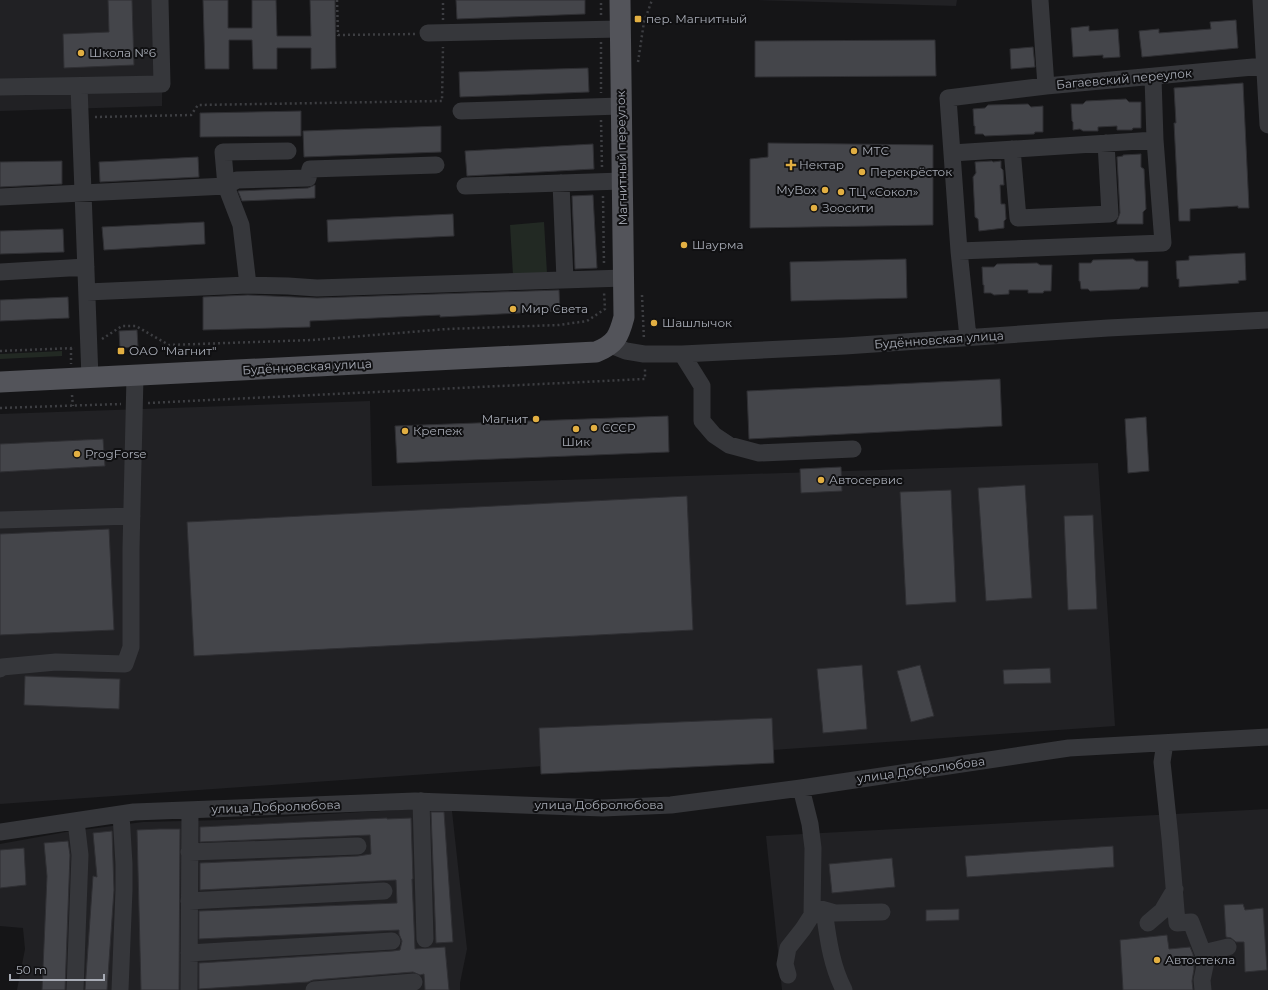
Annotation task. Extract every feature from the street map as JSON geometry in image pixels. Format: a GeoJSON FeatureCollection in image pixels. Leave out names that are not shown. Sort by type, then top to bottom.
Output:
{"type":"FeatureCollection","features":[{"type":"Feature","properties":{"kind":"main road","name":"Магнитный переулок"},"geometry":{"type":"LineString","coordinates":[[611,345],[620,334],[624,316],[620,0]]}},
{"type":"Feature","properties":{"kind":"main road","name":"Будённовская улица"},"geometry":{"type":"LineString","coordinates":[[0,382],[596,352],[611,345]]}},
{"type":"Feature","properties":{"kind":"street"},"geometry":{"type":"LineString","coordinates":[[0,88],[162,84],[160,0]]}},
{"type":"Feature","properties":{"kind":"street","name":"Багаевский переулок"},"geometry":{"type":"LineString","coordinates":[[1040,0],[1046,86],[1264,66]]}},
{"type":"Feature","properties":{"kind":"street"},"geometry":{"type":"LineString","coordinates":[[1264,6],[1264,66],[1268,125]]}},
{"type":"Feature","properties":{"kind":"street"},"geometry":{"type":"LineString","coordinates":[[435,33],[620,29]]}},
{"type":"Feature","properties":{"kind":"street"},"geometry":{"type":"LineString","coordinates":[[959,251],[1163,244],[1155,140],[1153,77]]}},
{"type":"Feature","properties":{"kind":"street"},"geometry":{"type":"LineString","coordinates":[[79,86],[90,378]]}},
{"type":"Feature","properties":{"kind":"street"},"geometry":{"type":"LineString","coordinates":[[968,337],[959,251],[948,98],[1046,86]]}},
{"type":"Feature","properties":{"kind":"street"},"geometry":{"type":"LineString","coordinates":[[461,111],[621,106]]}},
{"type":"Feature","properties":{"kind":"street"},"geometry":{"type":"LineString","coordinates":[[952,152],[1155,140]]}},
{"type":"Feature","properties":{"kind":"street"},"geometry":{"type":"LineString","coordinates":[[1012,149],[1018,218],[1110,214],[1106,143]]}},
{"type":"Feature","properties":{"kind":"street"},"geometry":{"type":"LineString","coordinates":[[248,285],[241,225],[226,186],[223,152],[288,151]]}},
{"type":"Feature","properties":{"kind":"street"},"geometry":{"type":"LineString","coordinates":[[0,197],[226,186],[237,180],[308,178],[310,169],[436,165]]}},
{"type":"Feature","properties":{"kind":"street"},"geometry":{"type":"LineString","coordinates":[[465,186],[622,181]]}},
{"type":"Feature","properties":{"kind":"street"},"geometry":{"type":"LineString","coordinates":[[561,183],[565,280]]}},
{"type":"Feature","properties":{"kind":"street"},"geometry":{"type":"LineString","coordinates":[[0,272],[86,267]]}},
{"type":"Feature","properties":{"kind":"street"},"geometry":{"type":"LineString","coordinates":[[87,292],[248,285],[317,288],[624,278]]}},
{"type":"Feature","properties":{"kind":"street","name":"Будённовская улица"},"geometry":{"type":"LineString","coordinates":[[611,345],[626,351],[644,354],[682,354],[845,346],[1108,328],[1268,320]]}},
{"type":"Feature","properties":{"kind":"street"},"geometry":{"type":"LineString","coordinates":[[682,354],[702,386],[702,421],[714,436],[729,445],[759,454],[853,449]]}},
{"type":"Feature","properties":{"kind":"street"},"geometry":{"type":"LineString","coordinates":[[0,669],[2,667],[56,662],[125,664],[131,647],[135,376]]}},
{"type":"Feature","properties":{"kind":"street"},"geometry":{"type":"LineString","coordinates":[[0,520],[132,516]]}},
{"type":"Feature","properties":{"kind":"street","name":"улица Добролюбова"},"geometry":{"type":"LineString","coordinates":[[0,832],[134,812],[421,801],[603,808],[671,805],[801,788],[1069,748],[1268,737]]}},
{"type":"Feature","properties":{"kind":"street"},"geometry":{"type":"LineString","coordinates":[[1165,743],[1162,762],[1177,923],[1191,922],[1206,961],[1202,980],[1203,990]]}},
{"type":"Feature","properties":{"kind":"street"},"geometry":{"type":"LineString","coordinates":[[801,788],[810,824],[818,908],[829,949],[844,990]]}},
{"type":"Feature","properties":{"kind":"street"},"geometry":{"type":"LineString","coordinates":[[421,801],[425,939]]}},
{"type":"Feature","properties":{"kind":"street"},"geometry":{"type":"LineString","coordinates":[[189,990],[190,810]]}},
{"type":"Feature","properties":{"kind":"street"},"geometry":{"type":"LineString","coordinates":[[120,990],[124,890],[121,814]]}},
{"type":"Feature","properties":{"kind":"street"},"geometry":{"type":"LineString","coordinates":[[75,990],[80,855],[76,821]]}},
{"type":"Feature","properties":{"kind":"street"},"geometry":{"type":"LineString","coordinates":[[189,852],[358,846]]}},
{"type":"Feature","properties":{"kind":"street"},"geometry":{"type":"LineString","coordinates":[[1148,923],[1162,911],[1175,889]]}},
{"type":"Feature","properties":{"kind":"street"},"geometry":{"type":"LineString","coordinates":[[189,901],[384,891]]}},
{"type":"Feature","properties":{"kind":"street"},"geometry":{"type":"LineString","coordinates":[[818,908],[835,913],[882,912]]}},
{"type":"Feature","properties":{"kind":"street"},"geometry":{"type":"LineString","coordinates":[[788,974],[785,964],[788,948],[818,908]]}},
{"type":"Feature","properties":{"kind":"street"},"geometry":{"type":"LineString","coordinates":[[189,953],[392,941]]}},
{"type":"Feature","properties":{"kind":"street"},"geometry":{"type":"LineString","coordinates":[[1203,953],[1228,947]]}},
{"type":"Feature","properties":{"kind":"street"},"geometry":{"type":"LineString","coordinates":[[314,990],[414,982]]}},
{"type":"Feature","properties":{"kind":"path"},"geometry":{"type":"LineString","coordinates":[[337,0],[338,35],[435,33]]}},
{"type":"Feature","properties":{"kind":"path"},"geometry":{"type":"LineString","coordinates":[[80,117],[191,115],[198,105],[442,101],[435,33],[443,0]]}},
{"type":"Feature","properties":{"kind":"path"},"geometry":{"type":"LineString","coordinates":[[638,67],[644,22],[652,0]]}},
{"type":"Feature","properties":{"kind":"path"},"geometry":{"type":"LineString","coordinates":[[147,404],[645,378],[642,291]]}},
{"type":"Feature","properties":{"kind":"path"},"geometry":{"type":"LineString","coordinates":[[0,408],[125,404]]}},
{"type":"Feature","properties":{"kind":"shaded area","name":"Школа №6"},"geometry":{"type":"Polygon","coordinates":[[[0,0],[163,0],[162,106],[0,111],[0,0]]]}},
{"type":"Feature","properties":{"kind":"shaded area"},"geometry":{"type":"Polygon","coordinates":[[[757,0],[957,0],[956,6],[757,0]]]}},
{"type":"Feature","properties":{"kind":"shaded area"},"geometry":{"type":"Polygon","coordinates":[[[544,222],[547,273],[513,275],[510,225],[544,222]]]}},
{"type":"Feature","properties":{"kind":"shaded area"},"geometry":{"type":"Polygon","coordinates":[[[62,351],[62,356],[0,359],[0,354],[62,351]]]}},
{"type":"Feature","properties":{"kind":"shaded area"},"geometry":{"type":"Polygon","coordinates":[[[370,401],[372,486],[1098,463],[1115,726],[0,804],[0,414],[370,401]]]}},
{"type":"Feature","properties":{"kind":"shaded area"},"geometry":{"type":"Polygon","coordinates":[[[449,807],[452,811],[467,949],[460,990],[17,990],[25,949],[23,928],[0,926],[0,844],[66,832],[143,822],[223,820],[449,807]]]}},
{"type":"Feature","properties":{"kind":"shaded area"},"geometry":{"type":"Polygon","coordinates":[[[1268,809],[1268,990],[782,990],[766,836],[1268,809]]]}},
{"type":"Feature","properties":{"kind":"building"},"geometry":{"type":"Polygon","coordinates":[[[108,0],[132,0],[134,65],[64,68],[63,34],[109,32],[108,0]]]}},
{"type":"Feature","properties":{"kind":"building"},"geometry":{"type":"Polygon","coordinates":[[[203,0],[228,0],[228,28],[252,28],[252,0],[276,0],[277,36],[311,36],[310,0],[335,0],[336,68],[311,69],[311,48],[277,48],[277,69],[253,69],[252,40],[229,40],[229,69],[205,69],[203,0]]]}},
{"type":"Feature","properties":{"kind":"building"},"geometry":{"type":"Polygon","coordinates":[[[456,0],[585,0],[585,14],[457,19],[456,0]]]}},
{"type":"Feature","properties":{"kind":"building"},"geometry":{"type":"Polygon","coordinates":[[[1236,20],[1238,48],[1142,57],[1139,31],[1159,29],[1159,33],[1211,29],[1210,22],[1236,20]]]}},
{"type":"Feature","properties":{"kind":"building"},"geometry":{"type":"Polygon","coordinates":[[[1089,26],[1089,31],[1118,29],[1120,57],[1103,58],[1103,55],[1073,57],[1071,28],[1089,26]]]}},
{"type":"Feature","properties":{"kind":"building"},"geometry":{"type":"Polygon","coordinates":[[[935,40],[936,76],[755,77],[755,41],[935,40]]]}},
{"type":"Feature","properties":{"kind":"building"},"geometry":{"type":"Polygon","coordinates":[[[1033,47],[1035,67],[1011,69],[1010,49],[1033,47]]]}},
{"type":"Feature","properties":{"kind":"building"},"geometry":{"type":"Polygon","coordinates":[[[588,68],[589,92],[460,97],[459,72],[588,68]]]}},
{"type":"Feature","properties":{"kind":"building"},"geometry":{"type":"Polygon","coordinates":[[[1243,83],[1249,208],[1238,208],[1238,206],[1190,209],[1190,221],[1179,221],[1174,123],[1176,123],[1174,88],[1243,83]]]}},
{"type":"Feature","properties":{"kind":"building"},"geometry":{"type":"Polygon","coordinates":[[[1126,99],[1129,102],[1141,102],[1141,128],[1133,128],[1132,130],[1117,130],[1117,126],[1098,127],[1098,131],[1083,131],[1080,129],[1073,130],[1071,104],[1083,104],[1086,101],[1126,99]]]}},
{"type":"Feature","properties":{"kind":"building"},"geometry":{"type":"Polygon","coordinates":[[[1028,104],[1031,107],[1043,106],[1043,132],[1035,132],[1034,134],[985,136],[983,134],[975,134],[973,109],[985,108],[988,105],[1028,104]]]}},
{"type":"Feature","properties":{"kind":"building"},"geometry":{"type":"Polygon","coordinates":[[[301,111],[301,136],[200,137],[200,113],[301,111]]]}},
{"type":"Feature","properties":{"kind":"building"},"geometry":{"type":"Polygon","coordinates":[[[441,126],[441,152],[304,157],[303,131],[441,126]]]}},
{"type":"Feature","properties":{"kind":"building","name":"ТЦ «Сокол»"},"geometry":{"type":"Polygon","coordinates":[[[768,143],[933,145],[933,225],[750,228],[750,159],[768,157],[768,143]]]}},
{"type":"Feature","properties":{"kind":"building"},"geometry":{"type":"Polygon","coordinates":[[[593,144],[594,169],[467,176],[465,151],[593,144]]]}},
{"type":"Feature","properties":{"kind":"building"},"geometry":{"type":"Polygon","coordinates":[[[1141,154],[1141,167],[1144,169],[1146,209],[1143,212],[1143,224],[1117,224],[1120,213],[1117,157],[1123,155],[1141,154]]]}},
{"type":"Feature","properties":{"kind":"building"},"geometry":{"type":"Polygon","coordinates":[[[198,157],[199,177],[100,182],[99,162],[198,157]]]}},
{"type":"Feature","properties":{"kind":"building"},"geometry":{"type":"Polygon","coordinates":[[[62,161],[62,184],[0,187],[0,162],[62,161]]]}},
{"type":"Feature","properties":{"kind":"building"},"geometry":{"type":"Polygon","coordinates":[[[1001,161],[1004,185],[1000,185],[1001,204],[1005,204],[1006,219],[1004,221],[1004,228],[979,231],[978,219],[975,217],[973,177],[976,173],[975,162],[1001,161]]]}},
{"type":"Feature","properties":{"kind":"building"},"geometry":{"type":"Polygon","coordinates":[[[315,185],[315,198],[242,201],[238,191],[308,188],[315,185]]]}},
{"type":"Feature","properties":{"kind":"building"},"geometry":{"type":"Polygon","coordinates":[[[593,195],[597,268],[575,269],[572,196],[593,195]]]}},
{"type":"Feature","properties":{"kind":"building"},"geometry":{"type":"Polygon","coordinates":[[[453,214],[454,236],[328,242],[327,220],[453,214]]]}},
{"type":"Feature","properties":{"kind":"building"},"geometry":{"type":"Polygon","coordinates":[[[204,222],[205,244],[104,250],[102,227],[204,222]]]}},
{"type":"Feature","properties":{"kind":"building"},"geometry":{"type":"Polygon","coordinates":[[[63,229],[64,252],[0,254],[0,231],[63,229]]]}},
{"type":"Feature","properties":{"kind":"building"},"geometry":{"type":"Polygon","coordinates":[[[1245,253],[1246,280],[1238,281],[1239,283],[1179,287],[1176,261],[1189,260],[1189,256],[1245,253]]]}},
{"type":"Feature","properties":{"kind":"building"},"geometry":{"type":"Polygon","coordinates":[[[906,259],[907,298],[791,301],[790,262],[906,259]]]}},
{"type":"Feature","properties":{"kind":"building"},"geometry":{"type":"Polygon","coordinates":[[[1133,259],[1136,261],[1148,261],[1148,287],[1141,287],[1139,289],[1090,291],[1088,289],[1081,289],[1079,281],[1079,263],[1091,263],[1093,260],[1133,259]]]}},
{"type":"Feature","properties":{"kind":"building"},"geometry":{"type":"Polygon","coordinates":[[[1037,263],[1040,265],[1052,265],[1051,291],[1044,291],[1043,293],[1028,293],[1028,290],[1009,290],[1009,294],[994,295],[991,293],[984,293],[982,267],[994,267],[997,264],[1037,263]]]}},
{"type":"Feature","properties":{"kind":"building"},"geometry":{"type":"Polygon","coordinates":[[[559,290],[560,311],[310,321],[310,327],[203,330],[203,297],[248,295],[317,298],[559,290]]]}},
{"type":"Feature","properties":{"kind":"building"},"geometry":{"type":"Polygon","coordinates":[[[68,297],[69,318],[0,321],[0,300],[68,297]]]}},
{"type":"Feature","properties":{"kind":"building"},"geometry":{"type":"Polygon","coordinates":[[[137,330],[138,347],[120,348],[119,331],[137,330]]]}},
{"type":"Feature","properties":{"kind":"building"},"geometry":{"type":"Polygon","coordinates":[[[1000,379],[1002,426],[749,439],[747,391],[1000,379]]]}},
{"type":"Feature","properties":{"kind":"building"},"geometry":{"type":"Polygon","coordinates":[[[668,416],[669,452],[397,463],[395,426],[668,416]]]}},
{"type":"Feature","properties":{"kind":"building"},"geometry":{"type":"Polygon","coordinates":[[[1146,417],[1149,471],[1128,473],[1125,419],[1146,417]]]}},
{"type":"Feature","properties":{"kind":"building"},"geometry":{"type":"Polygon","coordinates":[[[103,439],[105,466],[0,472],[0,444],[103,439]]]}},
{"type":"Feature","properties":{"kind":"building","name":"Автосервис"},"geometry":{"type":"Polygon","coordinates":[[[841,467],[842,491],[801,493],[800,469],[841,467]]]}},
{"type":"Feature","properties":{"kind":"building"},"geometry":{"type":"Polygon","coordinates":[[[1025,485],[1032,598],[986,601],[978,488],[1025,485]]]}},
{"type":"Feature","properties":{"kind":"building"},"geometry":{"type":"Polygon","coordinates":[[[951,490],[956,602],[906,605],[900,492],[951,490]]]}},
{"type":"Feature","properties":{"kind":"building"},"geometry":{"type":"Polygon","coordinates":[[[687,496],[693,630],[194,656],[187,522],[687,496]]]}},
{"type":"Feature","properties":{"kind":"building"},"geometry":{"type":"Polygon","coordinates":[[[1093,515],[1097,609],[1068,610],[1064,516],[1093,515]]]}},
{"type":"Feature","properties":{"kind":"building"},"geometry":{"type":"Polygon","coordinates":[[[109,529],[114,630],[0,635],[0,534],[109,529]]]}},
{"type":"Feature","properties":{"kind":"building"},"geometry":{"type":"Polygon","coordinates":[[[862,665],[867,729],[823,733],[817,669],[862,665]]]}},
{"type":"Feature","properties":{"kind":"building"},"geometry":{"type":"Polygon","coordinates":[[[920,665],[934,716],[911,722],[897,671],[920,665]]]}},
{"type":"Feature","properties":{"kind":"building"},"geometry":{"type":"Polygon","coordinates":[[[1050,668],[1051,683],[1004,684],[1003,670],[1050,668]]]}},
{"type":"Feature","properties":{"kind":"building"},"geometry":{"type":"Polygon","coordinates":[[[25,676],[120,679],[119,709],[24,705],[25,676]]]}},
{"type":"Feature","properties":{"kind":"building"},"geometry":{"type":"Polygon","coordinates":[[[772,718],[774,763],[541,774],[539,728],[772,718]]]}},
{"type":"Feature","properties":{"kind":"building"},"geometry":{"type":"Polygon","coordinates":[[[431,812],[444,812],[453,942],[436,943],[431,812]]]}},
{"type":"Feature","properties":{"kind":"building"},"geometry":{"type":"Polygon","coordinates":[[[411,818],[415,949],[445,947],[449,990],[425,990],[424,974],[420,975],[413,972],[313,980],[308,982],[199,989],[199,963],[393,951],[400,950],[402,941],[399,930],[199,939],[199,911],[397,903],[396,880],[200,890],[200,863],[358,856],[371,854],[370,835],[200,842],[200,827],[411,818]]]}},
{"type":"Feature","properties":{"kind":"building"},"geometry":{"type":"Polygon","coordinates":[[[180,829],[179,990],[141,990],[137,830],[180,829]]]}},
{"type":"Feature","properties":{"kind":"building"},"geometry":{"type":"Polygon","coordinates":[[[112,831],[114,890],[107,990],[85,990],[93,876],[97,877],[93,833],[112,831]]]}},
{"type":"Feature","properties":{"kind":"building"},"geometry":{"type":"Polygon","coordinates":[[[68,841],[70,855],[65,990],[42,990],[47,876],[44,843],[68,841]]]}},
{"type":"Feature","properties":{"kind":"building"},"geometry":{"type":"Polygon","coordinates":[[[1113,846],[1114,867],[967,877],[965,856],[1113,846]]]}},
{"type":"Feature","properties":{"kind":"building"},"geometry":{"type":"Polygon","coordinates":[[[24,848],[26,885],[0,888],[0,850],[24,848]]]}},
{"type":"Feature","properties":{"kind":"building"},"geometry":{"type":"Polygon","coordinates":[[[892,858],[895,887],[832,893],[829,864],[892,858]]]}},
{"type":"Feature","properties":{"kind":"building"},"geometry":{"type":"Polygon","coordinates":[[[1243,904],[1245,910],[1263,908],[1267,970],[1245,972],[1244,942],[1236,942],[1231,938],[1226,937],[1224,905],[1243,904]]]}},
{"type":"Feature","properties":{"kind":"building"},"geometry":{"type":"Polygon","coordinates":[[[959,909],[959,920],[926,921],[926,910],[959,909]]]}},
{"type":"Feature","properties":{"kind":"building","name":"Автостекла"},"geometry":{"type":"Polygon","coordinates":[[[1167,935],[1169,949],[1190,947],[1193,954],[1193,990],[1123,990],[1120,940],[1167,935]]]}},
{"type":"Feature","properties":{"kind":"place","name":"пер. Магнитный"},"geometry":{"type":"Point","coordinates":[638,19]}},
{"type":"Feature","properties":{"kind":"place","name":"Школа №6"},"geometry":{"type":"Point","coordinates":[81,53]}},
{"type":"Feature","properties":{"kind":"place","name":"МТС"},"geometry":{"type":"Point","coordinates":[854,151]}},
{"type":"Feature","properties":{"kind":"place","name":"Нектар"},"geometry":{"type":"Point","coordinates":[791,165]}},
{"type":"Feature","properties":{"kind":"place","name":"Перекрёсток"},"geometry":{"type":"Point","coordinates":[862,172]}},
{"type":"Feature","properties":{"kind":"place","name":"MyBox"},"geometry":{"type":"Point","coordinates":[825,190]}},
{"type":"Feature","properties":{"kind":"place","name":"ТЦ «Сокол»"},"geometry":{"type":"Point","coordinates":[841,192]}},
{"type":"Feature","properties":{"kind":"place","name":"Зоосити"},"geometry":{"type":"Point","coordinates":[814,208]}},
{"type":"Feature","properties":{"kind":"place","name":"Шаурма"},"geometry":{"type":"Point","coordinates":[684,245]}},
{"type":"Feature","properties":{"kind":"place","name":"Мир Света"},"geometry":{"type":"Point","coordinates":[513,309]}},
{"type":"Feature","properties":{"kind":"place","name":"Шашлычок"},"geometry":{"type":"Point","coordinates":[654,323]}},
{"type":"Feature","properties":{"kind":"place","name":"ОАО \"Магнит\""},"geometry":{"type":"Point","coordinates":[121,351]}},
{"type":"Feature","properties":{"kind":"place","name":"Магнит"},"geometry":{"type":"Point","coordinates":[536,419]}},
{"type":"Feature","properties":{"kind":"place","name":"СССР"},"geometry":{"type":"Point","coordinates":[594,428]}},
{"type":"Feature","properties":{"kind":"place","name":"Шик"},"geometry":{"type":"Point","coordinates":[576,429]}},
{"type":"Feature","properties":{"kind":"place","name":"Крепеж"},"geometry":{"type":"Point","coordinates":[405,431]}},
{"type":"Feature","properties":{"kind":"place","name":"ProgForse"},"geometry":{"type":"Point","coordinates":[77,454]}},
{"type":"Feature","properties":{"kind":"place","name":"Автосервис"},"geometry":{"type":"Point","coordinates":[821,480]}},
{"type":"Feature","properties":{"kind":"place","name":"Автостекла"},"geometry":{"type":"Point","coordinates":[1157,960]}}]}
